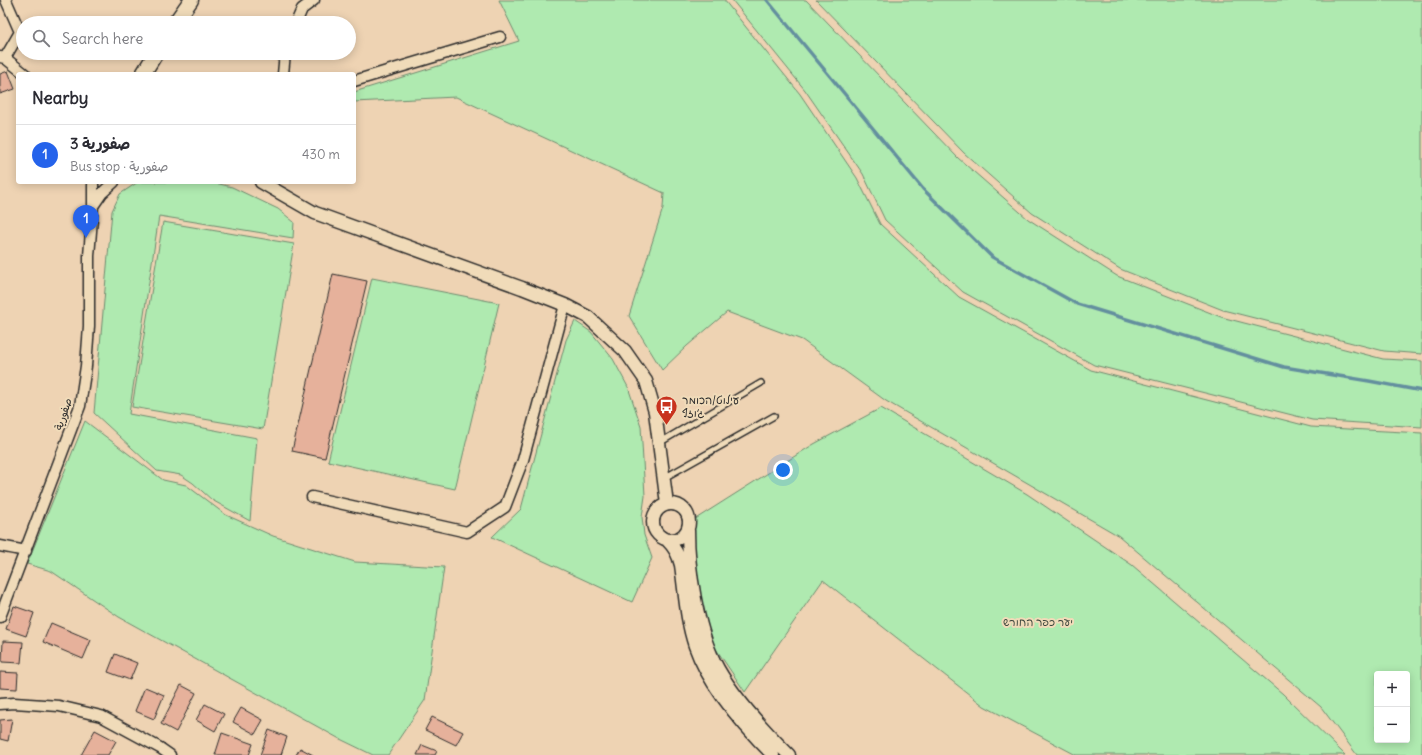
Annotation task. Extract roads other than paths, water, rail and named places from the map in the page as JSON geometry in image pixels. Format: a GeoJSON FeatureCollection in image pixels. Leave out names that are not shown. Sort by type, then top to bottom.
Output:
{"type":"FeatureCollection","features":[{"type":"Feature","properties":{"kind":"main road"},"geometry":{"type":"LineString","coordinates":[[180,16],[191,0]]}},
{"type":"Feature","properties":{"kind":"main road"},"geometry":{"type":"LineString","coordinates":[[144,72],[152,60]]}},
{"type":"Feature","properties":{"kind":"street"},"geometry":{"type":"LineString","coordinates":[[6,0],[16,23]]}},
{"type":"Feature","properties":{"kind":"street"},"geometry":{"type":"LineString","coordinates":[[299,16],[302,9],[314,0]]}},
{"type":"Feature","properties":{"kind":"street"},"geometry":{"type":"LineString","coordinates":[[356,80],[500,37]]}},
{"type":"Feature","properties":{"kind":"street"},"geometry":{"type":"LineString","coordinates":[[16,38],[2,58],[22,72]]}},
{"type":"Feature","properties":{"kind":"street"},"geometry":{"type":"LineString","coordinates":[[283,72],[284,60]]}},
{"type":"Feature","properties":{"kind":"street","name":"صفورية"},"geometry":{"type":"LineString","coordinates":[[0,617],[80,406],[86,366],[89,326],[89,256],[93,206],[93,184]]}},
{"type":"Feature","properties":{"kind":"street"},"geometry":{"type":"LineString","coordinates":[[93,206],[102,193],[112,184]]}},
{"type":"Feature","properties":{"kind":"street"},"geometry":{"type":"LineString","coordinates":[[264,184],[315,213],[522,288],[565,305],[588,317],[625,351],[646,381],[655,412],[667,504]]}},
{"type":"Feature","properties":{"kind":"street"},"geometry":{"type":"LineString","coordinates":[[312,497],[467,532],[505,507],[523,460],[565,305]]}},
{"type":"Feature","properties":{"kind":"street"},"geometry":{"type":"LineString","coordinates":[[667,540],[679,539],[684,536],[688,530],[690,523],[689,516],[682,506],[676,504],[661,506],[656,511],[653,523],[657,533],[667,540],[679,555],[690,628],[700,661],[730,706],[773,755]]}},
{"type":"Feature","properties":{"kind":"street"},"geometry":{"type":"LineString","coordinates":[[688,530],[689,554],[697,609],[713,660],[740,700],[760,725],[789,755]]}},
{"type":"Feature","properties":{"kind":"street"},"geometry":{"type":"LineString","coordinates":[[0,546],[26,551]]}},
{"type":"Feature","properties":{"kind":"street"},"geometry":{"type":"LineString","coordinates":[[0,704],[14,703],[59,706],[101,716],[170,755]]}},
{"type":"Feature","properties":{"kind":"lane"},"geometry":{"type":"LineString","coordinates":[[658,443],[762,383]]}},
{"type":"Feature","properties":{"kind":"lane"},"geometry":{"type":"LineString","coordinates":[[664,478],[774,416]]}},
{"type":"Feature","properties":{"kind":"waterway"},"geometry":{"type":"LineString","coordinates":[[767,0],[923,189],[992,257],[1077,304],[1284,367],[1422,391]]}},
{"type":"Feature","properties":{"kind":"place","name":"صفورية 3"},"geometry":{"type":"Point","coordinates":[86,238]}},
{"type":"Feature","properties":{"kind":"place","name":"עילוט/הכומר ג׳וזף"},"geometry":{"type":"Point","coordinates":[666,426]}},
{"type":"Feature","properties":{"kind":"park label","name":"יער כפר החורש"},"geometry":{"type":"Point","coordinates":[1038,622]}}]}
